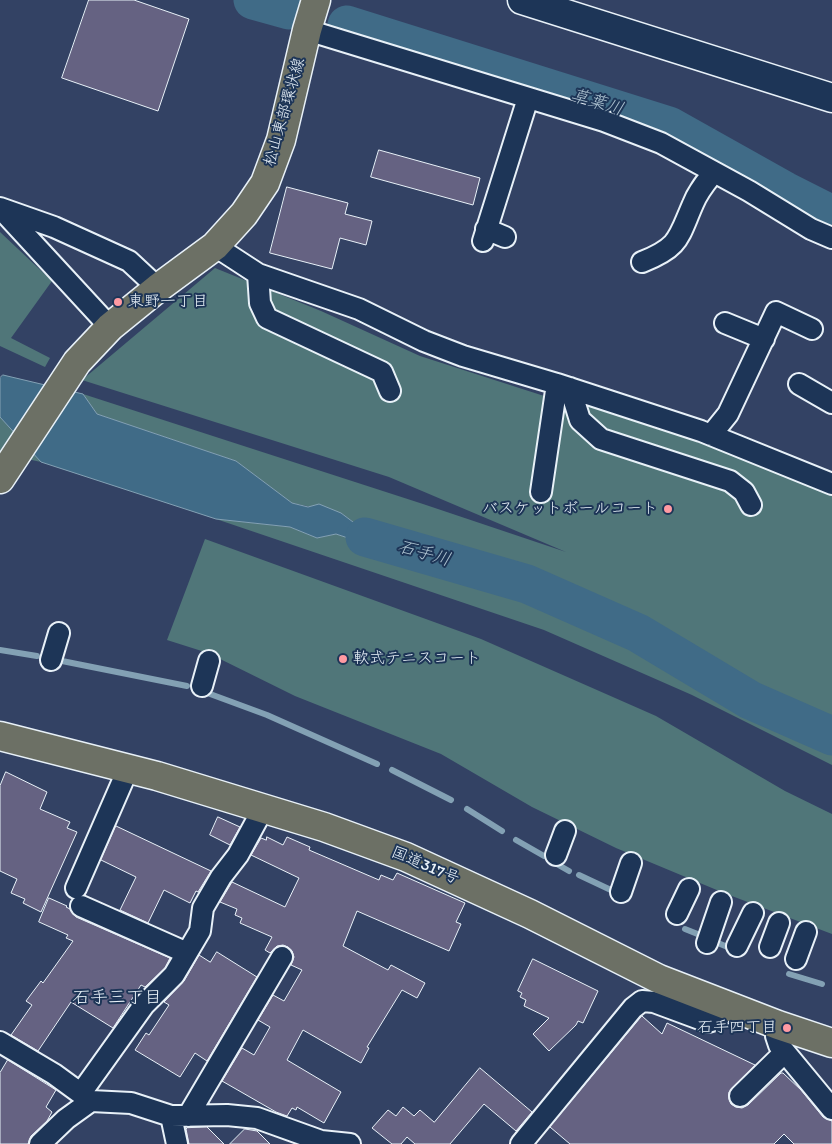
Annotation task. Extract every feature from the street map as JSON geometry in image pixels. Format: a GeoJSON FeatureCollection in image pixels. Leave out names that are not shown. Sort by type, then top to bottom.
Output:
{"type":"FeatureCollection","features":[{"type":"Feature","properties":{"kind":"main road","name":"松山東部環状線"},"geometry":{"type":"LineString","coordinates":[[0,479],[69,372],[110,327],[158,288],[215,246],[244,214],[265,183],[281,140],[316,0]]}},
{"type":"Feature","properties":{"kind":"main road","name":"国道317号"},"geometry":{"type":"LineString","coordinates":[[0,736],[157,776],[324,827],[406,857],[530,914],[659,979],[778,1025],[832,1043]]}},
{"type":"Feature","properties":{"kind":"street"},"geometry":{"type":"LineString","coordinates":[[522,0],[832,98]]}},
{"type":"Feature","properties":{"kind":"street"},"geometry":{"type":"LineString","coordinates":[[307,30],[604,121],[662,143],[749,191],[811,229],[832,238]]}},
{"type":"Feature","properties":{"kind":"street"},"geometry":{"type":"LineString","coordinates":[[505,237],[484,235],[528,98]]}},
{"type":"Feature","properties":{"kind":"street"},"geometry":{"type":"LineString","coordinates":[[642,262],[660,255],[678,239],[701,188],[714,172]]}},
{"type":"Feature","properties":{"kind":"street"},"geometry":{"type":"LineString","coordinates":[[0,208],[54,227],[129,261],[158,288]]}},
{"type":"Feature","properties":{"kind":"street"},"geometry":{"type":"LineString","coordinates":[[0,208],[110,327]]}},
{"type":"Feature","properties":{"kind":"street"},"geometry":{"type":"LineString","coordinates":[[215,246],[258,274],[359,309],[463,356],[564,386],[711,435],[832,484]]}},
{"type":"Feature","properties":{"kind":"street"},"geometry":{"type":"LineString","coordinates":[[258,274],[260,303],[267,318],[382,372],[390,391]]}},
{"type":"Feature","properties":{"kind":"street"},"geometry":{"type":"LineString","coordinates":[[711,435],[728,414],[776,312],[812,329]]}},
{"type":"Feature","properties":{"kind":"street"},"geometry":{"type":"LineString","coordinates":[[725,324],[764,339]]}},
{"type":"Feature","properties":{"kind":"street"},"geometry":{"type":"LineString","coordinates":[[799,384],[832,403]]}},
{"type":"Feature","properties":{"kind":"street"},"geometry":{"type":"LineString","coordinates":[[541,492],[564,386]]}},
{"type":"Feature","properties":{"kind":"street"},"geometry":{"type":"LineString","coordinates":[[564,386],[580,420],[601,439],[730,481],[744,492],[751,505]]}},
{"type":"Feature","properties":{"kind":"street"},"geometry":{"type":"LineString","coordinates":[[51,660],[59,633]]}},
{"type":"Feature","properties":{"kind":"street"},"geometry":{"type":"LineString","coordinates":[[202,686],[209,661]]}},
{"type":"Feature","properties":{"kind":"street"},"geometry":{"type":"LineString","coordinates":[[128,769],[79,897],[187,953]]}},
{"type":"Feature","properties":{"kind":"street"},"geometry":{"type":"LineString","coordinates":[[40,1144],[86,1097],[144,1006],[174,975],[200,931],[203,908],[221,877],[238,855],[263,809]]}},
{"type":"Feature","properties":{"kind":"street"},"geometry":{"type":"LineString","coordinates":[[556,855],[565,832]]}},
{"type":"Feature","properties":{"kind":"street"},"geometry":{"type":"LineString","coordinates":[[621,892],[631,863]]}},
{"type":"Feature","properties":{"kind":"street"},"geometry":{"type":"LineString","coordinates":[[677,914],[689,889]]}},
{"type":"Feature","properties":{"kind":"street"},"geometry":{"type":"LineString","coordinates":[[706,943],[721,902]]}},
{"type":"Feature","properties":{"kind":"street"},"geometry":{"type":"LineString","coordinates":[[737,946],[753,913]]}},
{"type":"Feature","properties":{"kind":"street"},"geometry":{"type":"LineString","coordinates":[[770,947],[779,923]]}},
{"type":"Feature","properties":{"kind":"street"},"geometry":{"type":"LineString","coordinates":[[796,959],[806,932]]}},
{"type":"Feature","properties":{"kind":"street"},"geometry":{"type":"LineString","coordinates":[[177,1144],[179,1116],[282,957]]}},
{"type":"Feature","properties":{"kind":"street"},"geometry":{"type":"LineString","coordinates":[[521,1144],[634,1008],[642,1002],[654,1002],[708,1022],[718,1019],[725,1005]]}},
{"type":"Feature","properties":{"kind":"street"},"geometry":{"type":"LineString","coordinates":[[778,1025],[776,1036],[779,1045],[832,1109]]}},
{"type":"Feature","properties":{"kind":"street"},"geometry":{"type":"LineString","coordinates":[[0,1042],[54,1074],[86,1097],[131,1103],[179,1116],[257,1118],[321,1141],[350,1144]]}},
{"type":"Feature","properties":{"kind":"street"},"geometry":{"type":"LineString","coordinates":[[740,1096],[785,1052]]}},
{"type":"Feature","properties":{"kind":"green space"},"geometry":{"type":"Polygon","coordinates":[[[0,232],[52,281],[11,338],[50,358],[45,367],[0,346],[0,232]]]}},
{"type":"Feature","properties":{"kind":"green space"},"geometry":{"type":"Polygon","coordinates":[[[215,268],[321,311],[420,356],[541,395],[618,413],[698,437],[832,492],[832,765],[692,695],[544,630],[216,519],[290,527],[317,538],[336,534],[399,555],[341,513],[292,503],[236,461],[97,414],[83,394],[566,552],[389,477],[82,380],[215,268]]]}},
{"type":"Feature","properties":{"kind":"green space"},"geometry":{"type":"Polygon","coordinates":[[[0,417],[2,419],[41,462],[0,453],[0,417]]]}},
{"type":"Feature","properties":{"kind":"green space"},"geometry":{"type":"Polygon","coordinates":[[[205,539],[481,639],[656,716],[785,791],[832,814],[832,934],[724,893],[616,848],[532,807],[441,754],[295,696],[208,653],[167,640],[205,539]]]}},
{"type":"Feature","properties":{"kind":"water"},"geometry":{"type":"Polygon","coordinates":[[[3,375],[83,394],[97,414],[236,461],[292,503],[308,507],[319,504],[341,513],[361,528],[417,552],[399,555],[336,534],[317,538],[290,527],[216,519],[41,462],[0,417],[0,378],[3,375]]]}},
{"type":"Feature","properties":{"kind":"building"},"geometry":{"type":"Polygon","coordinates":[[[89,0],[134,0],[189,19],[158,111],[62,78],[89,0]]]}},
{"type":"Feature","properties":{"kind":"building"},"geometry":{"type":"Polygon","coordinates":[[[379,150],[480,178],[473,205],[371,177],[379,150]]]}},
{"type":"Feature","properties":{"kind":"building"},"geometry":{"type":"Polygon","coordinates":[[[287,187],[348,203],[345,214],[372,221],[366,245],[340,238],[332,269],[270,253],[287,187]]]}},
{"type":"Feature","properties":{"kind":"building"},"geometry":{"type":"Polygon","coordinates":[[[6,772],[47,792],[40,809],[70,822],[67,828],[77,832],[41,912],[23,903],[25,899],[11,893],[17,879],[0,871],[0,786],[6,772]]]}},
{"type":"Feature","properties":{"kind":"building"},"geometry":{"type":"Polygon","coordinates":[[[218,817],[240,827],[230,845],[210,835],[218,817]]]}},
{"type":"Feature","properties":{"kind":"building"},"geometry":{"type":"Polygon","coordinates":[[[116,826],[211,871],[198,892],[196,891],[190,903],[164,890],[148,923],[120,910],[136,877],[101,860],[116,826]]]}},
{"type":"Feature","properties":{"kind":"building"},"geometry":{"type":"Polygon","coordinates":[[[267,837],[283,845],[287,837],[310,847],[309,850],[379,880],[381,875],[393,880],[397,873],[465,903],[456,922],[461,924],[449,951],[357,911],[343,946],[388,970],[391,965],[425,983],[417,998],[402,990],[367,1047],[369,1048],[361,1063],[303,1030],[287,1060],[341,1092],[324,1123],[297,1107],[296,1110],[292,1108],[287,1116],[276,1112],[222,1081],[242,1048],[254,1055],[270,1027],[258,1020],[273,995],[284,1001],[302,970],[291,965],[294,957],[288,947],[283,945],[277,946],[270,953],[265,950],[272,937],[240,923],[242,918],[235,915],[237,909],[220,902],[232,882],[285,907],[299,878],[251,855],[261,838],[266,840],[267,837]]]}},
{"type":"Feature","properties":{"kind":"building"},"geometry":{"type":"Polygon","coordinates":[[[49,898],[67,906],[76,917],[170,958],[165,968],[145,987],[141,985],[113,1028],[71,1002],[38,1051],[11,1035],[32,1005],[26,1001],[41,981],[43,983],[73,941],[66,938],[68,935],[39,922],[49,898]]]}},
{"type":"Feature","properties":{"kind":"building"},"geometry":{"type":"Polygon","coordinates":[[[217,952],[257,977],[207,1061],[195,1053],[180,1077],[135,1050],[146,1033],[149,1035],[169,1005],[164,1002],[184,981],[199,955],[210,962],[217,952]]]}},
{"type":"Feature","properties":{"kind":"building"},"geometry":{"type":"Polygon","coordinates":[[[533,959],[598,991],[583,1023],[578,1021],[549,1051],[533,1034],[549,1018],[524,1006],[526,1000],[520,997],[522,993],[518,991],[533,959]]]}},
{"type":"Feature","properties":{"kind":"building"},"geometry":{"type":"Polygon","coordinates":[[[642,1016],[662,1034],[667,1023],[755,1065],[729,1092],[731,1104],[736,1107],[742,1108],[748,1105],[783,1073],[801,1090],[823,1117],[832,1121],[832,1144],[794,1144],[784,1134],[774,1144],[570,1144],[550,1127],[642,1016]]]}},
{"type":"Feature","properties":{"kind":"building"},"geometry":{"type":"Polygon","coordinates":[[[8,1060],[56,1090],[46,1107],[52,1112],[47,1121],[31,1136],[28,1144],[0,1144],[0,1073],[8,1060]]]}},
{"type":"Feature","properties":{"kind":"building"},"geometry":{"type":"Polygon","coordinates":[[[480,1068],[532,1112],[516,1131],[484,1104],[450,1144],[415,1144],[407,1137],[401,1144],[392,1144],[372,1128],[388,1110],[396,1116],[403,1107],[414,1116],[420,1110],[434,1122],[480,1068]]]}},
{"type":"Feature","properties":{"kind":"building"},"geometry":{"type":"Polygon","coordinates":[[[207,1127],[224,1144],[189,1144],[187,1128],[207,1127]]]}},
{"type":"Feature","properties":{"kind":"building"},"geometry":{"type":"Polygon","coordinates":[[[245,1129],[257,1131],[270,1144],[230,1144],[245,1129]]]}},
{"type":"Feature","properties":{"kind":"waterway","name":"草葉川"},"geometry":{"type":"LineString","coordinates":[[253,0],[289,10]]}},
{"type":"Feature","properties":{"kind":"waterway","name":"草葉川"},"geometry":{"type":"LineString","coordinates":[[347,25],[669,126],[832,215]]}},
{"type":"Feature","properties":{"kind":"waterway","name":"石手川"},"geometry":{"type":"LineString","coordinates":[[365,537],[527,584],[638,633],[750,700],[832,736]]}},
{"type":"Feature","properties":{"kind":"waterway"},"geometry":{"type":"LineString","coordinates":[[0,650],[37,656]]}},
{"type":"Feature","properties":{"kind":"waterway"},"geometry":{"type":"LineString","coordinates":[[62,661],[187,686]]}},
{"type":"Feature","properties":{"kind":"waterway"},"geometry":{"type":"LineString","coordinates":[[202,691],[267,715],[377,764]]}},
{"type":"Feature","properties":{"kind":"waterway"},"geometry":{"type":"LineString","coordinates":[[392,770],[451,800]]}},
{"type":"Feature","properties":{"kind":"waterway"},"geometry":{"type":"LineString","coordinates":[[467,809],[502,831]]}},
{"type":"Feature","properties":{"kind":"waterway"},"geometry":{"type":"LineString","coordinates":[[516,840],[544,856]]}},
{"type":"Feature","properties":{"kind":"waterway"},"geometry":{"type":"LineString","coordinates":[[555,863],[569,871]]}},
{"type":"Feature","properties":{"kind":"waterway"},"geometry":{"type":"LineString","coordinates":[[579,875],[613,891]]}},
{"type":"Feature","properties":{"kind":"waterway"},"geometry":{"type":"LineString","coordinates":[[685,929],[705,937]]}},
{"type":"Feature","properties":{"kind":"waterway"},"geometry":{"type":"LineString","coordinates":[[713,941],[730,948]]}},
{"type":"Feature","properties":{"kind":"waterway"},"geometry":{"type":"LineString","coordinates":[[789,974],[822,984]]}},
{"type":"Feature","properties":{"kind":"place","name":"東野一丁目"},"geometry":{"type":"Point","coordinates":[118,302]}},
{"type":"Feature","properties":{"kind":"place","name":"バスケットボールコート"},"geometry":{"type":"Point","coordinates":[668,509]}},
{"type":"Feature","properties":{"kind":"place","name":"軟式テニスコート"},"geometry":{"type":"Point","coordinates":[343,659]}},
{"type":"Feature","properties":{"kind":"place","name":"石手四丁目"},"geometry":{"type":"Point","coordinates":[787,1028]}},
{"type":"Feature","properties":{"kind":"district","name":"石手三丁目"},"geometry":{"type":"Point","coordinates":[117,998]}}]}
